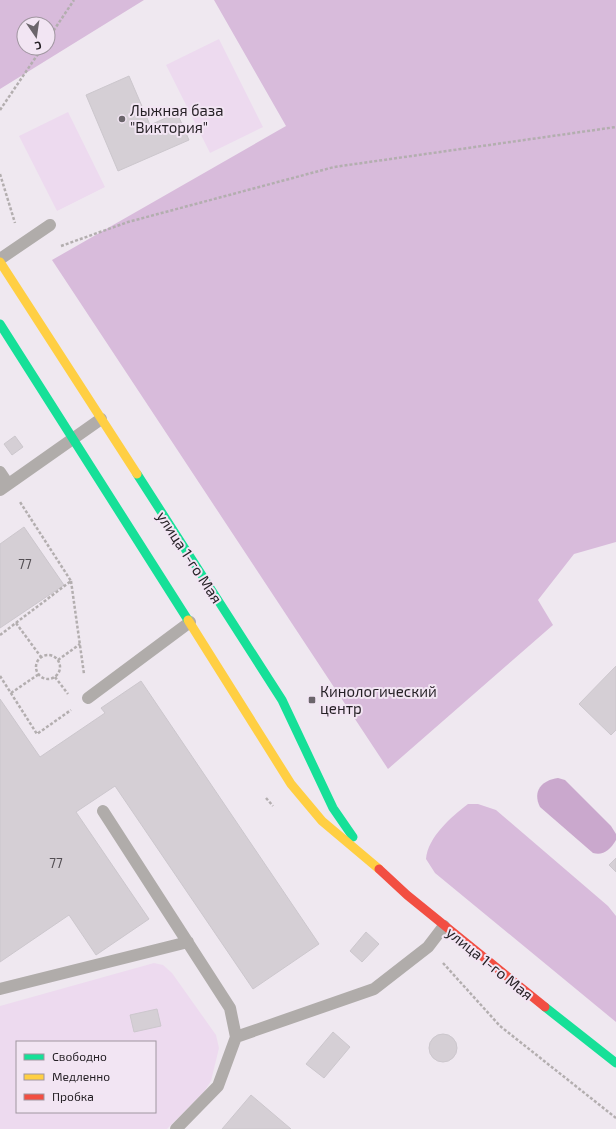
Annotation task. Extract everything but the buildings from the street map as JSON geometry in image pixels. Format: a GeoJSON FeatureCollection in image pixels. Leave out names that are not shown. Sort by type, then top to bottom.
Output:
{"type":"FeatureCollection","features":[{"type":"Feature","properties":{"kind":"main road","name":"улица 1-го Мая"},"geometry":{"type":"LineString","coordinates":[[0,260],[282,700],[333,808],[368,859]]}},
{"type":"Feature","properties":{"kind":"main road","name":"улица 1-го Мая"},"geometry":{"type":"LineString","coordinates":[[0,324],[74,438],[291,784],[322,821],[368,859],[407,896],[616,1063]]}},
{"type":"Feature","properties":{"kind":"lane"},"geometry":{"type":"LineString","coordinates":[[0,260],[50,225]]}},
{"type":"Feature","properties":{"kind":"lane"},"geometry":{"type":"LineString","coordinates":[[0,472],[4,487],[101,419]]}},
{"type":"Feature","properties":{"kind":"lane"},"geometry":{"type":"LineString","coordinates":[[88,698],[190,622]]}},
{"type":"Feature","properties":{"kind":"lane"},"geometry":{"type":"LineString","coordinates":[[103,811],[230,1008],[236,1037],[218,1086],[176,1129]]}},
{"type":"Feature","properties":{"kind":"lane"},"geometry":{"type":"LineString","coordinates":[[236,1037],[374,989],[428,946],[444,926]]}},
{"type":"Feature","properties":{"kind":"lane"},"geometry":{"type":"LineString","coordinates":[[0,989],[188,942]]}},
{"type":"Feature","properties":{"kind":"path"},"geometry":{"type":"LineString","coordinates":[[56,27],[74,0]]}},
{"type":"Feature","properties":{"kind":"path"},"geometry":{"type":"LineString","coordinates":[[0,110],[37,56]]}},
{"type":"Feature","properties":{"kind":"path"},"geometry":{"type":"LineString","coordinates":[[60,246],[128,222],[334,167],[616,127]]}},
{"type":"Feature","properties":{"kind":"path"},"geometry":{"type":"LineString","coordinates":[[0,174],[22,245]]}},
{"type":"Feature","properties":{"kind":"path"},"geometry":{"type":"LineString","coordinates":[[0,676],[37,734],[88,698],[71,581],[4,487]]}},
{"type":"Feature","properties":{"kind":"path"},"geometry":{"type":"LineString","coordinates":[[0,635],[71,581]]}},
{"type":"Feature","properties":{"kind":"path"},"geometry":{"type":"LineString","coordinates":[[16,623],[41,658]]}},
{"type":"Feature","properties":{"kind":"path"},"geometry":{"type":"LineString","coordinates":[[58,660],[80,644]]}},
{"type":"Feature","properties":{"kind":"path"},"geometry":{"type":"LineString","coordinates":[[50,655],[58,660],[60,669],[55,677],[46,679],[39,674],[36,665],[41,658],[50,655]]}},
{"type":"Feature","properties":{"kind":"path"},"geometry":{"type":"LineString","coordinates":[[11,693],[39,674]]}},
{"type":"Feature","properties":{"kind":"path"},"geometry":{"type":"LineString","coordinates":[[55,677],[76,706]]}},
{"type":"Feature","properties":{"kind":"shaded area"},"geometry":{"type":"Polygon","coordinates":[[[0,0],[144,0],[56,54],[56,16],[16,16],[16,56],[53,56],[0,89],[0,0]]]}},
{"type":"Feature","properties":{"kind":"shaded area"},"geometry":{"type":"Polygon","coordinates":[[[214,0],[616,0],[616,542],[574,554],[538,600],[553,625],[388,769],[52,260],[286,126],[214,0]]]}},
{"type":"Feature","properties":{"kind":"shaded area"},"geometry":{"type":"Polygon","coordinates":[[[219,39],[263,127],[210,153],[166,65],[219,39]]]}},
{"type":"Feature","properties":{"kind":"shaded area"},"geometry":{"type":"Polygon","coordinates":[[[68,112],[105,187],[57,211],[19,136],[68,112]]]}},
{"type":"Feature","properties":{"kind":"shaded area"},"geometry":{"type":"Polygon","coordinates":[[[558,778],[565,780],[611,826],[616,834],[616,840],[611,847],[603,853],[593,853],[540,807],[537,796],[540,787],[547,781],[558,778]]]}},
{"type":"Feature","properties":{"kind":"shaded area"},"geometry":{"type":"Polygon","coordinates":[[[468,804],[478,804],[496,810],[608,906],[616,916],[616,1022],[435,873],[426,859],[431,843],[441,828],[468,804]]]}},
{"type":"Feature","properties":{"kind":"shaded area"},"geometry":{"type":"Polygon","coordinates":[[[154,963],[163,965],[172,973],[216,1035],[219,1048],[211,1081],[204,1092],[167,1129],[0,1129],[0,1006],[154,963]]]}},
{"type":"Feature","properties":{"kind":"traffic: fast"},"geometry":{"type":"LineString","coordinates":[[0,324],[188,620]]}},
{"type":"Feature","properties":{"kind":"traffic: fast"},"geometry":{"type":"LineString","coordinates":[[137,474],[282,700],[333,808],[353,837]]}},
{"type":"Feature","properties":{"kind":"traffic: fast"},"geometry":{"type":"LineString","coordinates":[[545,1007],[616,1063]]}},
{"type":"Feature","properties":{"kind":"traffic: slow"},"geometry":{"type":"LineString","coordinates":[[0,262],[137,474]]}},
{"type":"Feature","properties":{"kind":"traffic: slow"},"geometry":{"type":"LineString","coordinates":[[188,620],[291,784],[322,821],[379,869]]}},
{"type":"Feature","properties":{"kind":"traffic: jam"},"geometry":{"type":"LineString","coordinates":[[379,869],[407,895],[545,1007]]}},
{"type":"Feature","properties":{"kind":"place","name":"Лыжная база \"Виктория\""},"geometry":{"type":"Point","coordinates":[122,119]}},
{"type":"Feature","properties":{"kind":"place","name":"Кинологический центр"},"geometry":{"type":"Point","coordinates":[312,700]}}]}
